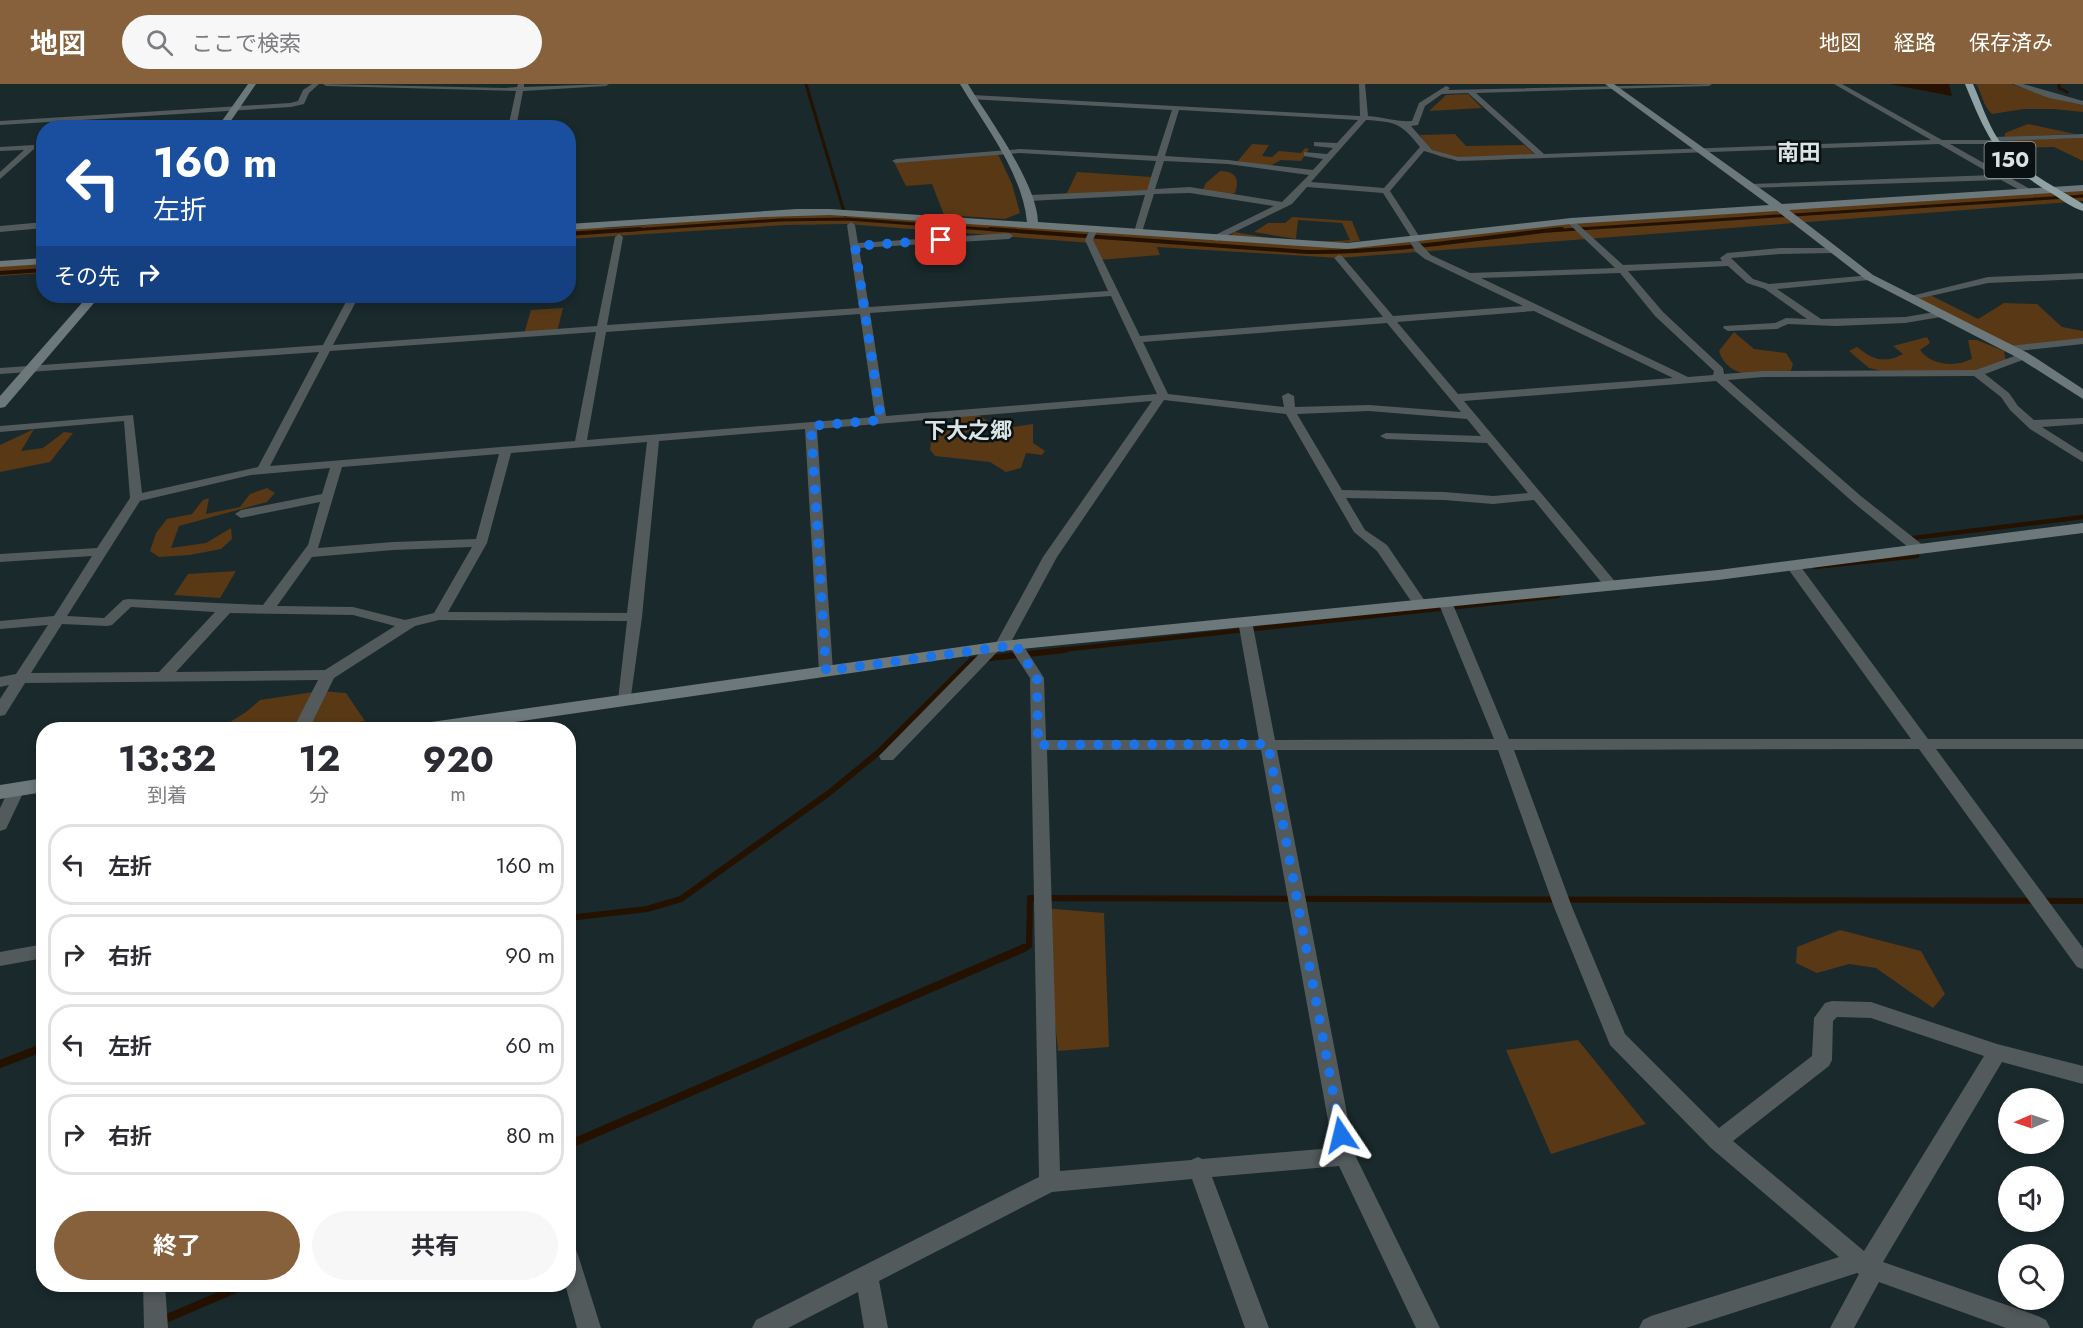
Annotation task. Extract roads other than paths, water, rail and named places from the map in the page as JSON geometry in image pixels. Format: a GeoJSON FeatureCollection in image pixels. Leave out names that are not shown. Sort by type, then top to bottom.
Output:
{"type":"FeatureCollection","features":[{"type":"Feature","properties":{"kind":"highway","name":"150"},"geometry":{"type":"LineString","coordinates":[[1968,84],[1994,140],[2015,164],[2083,208]]}},
{"type":"Feature","properties":{"kind":"street"},"geometry":{"type":"LineString","coordinates":[[227,120],[252,84]]}},
{"type":"Feature","properties":{"kind":"street"},"geometry":{"type":"LineString","coordinates":[[47,120],[291,105],[301,102],[306,92],[316,84]]}},
{"type":"Feature","properties":{"kind":"street"},"geometry":{"type":"LineString","coordinates":[[326,84],[520,87],[606,84]]}},
{"type":"Feature","properties":{"kind":"street"},"geometry":{"type":"LineString","coordinates":[[964,84],[1029,198],[1034,221],[1031,225]]}},
{"type":"Feature","properties":{"kind":"street"},"geometry":{"type":"LineString","coordinates":[[1216,238],[1289,202],[1364,118],[1362,84]]}},
{"type":"Feature","properties":{"kind":"street"},"geometry":{"type":"LineString","coordinates":[[972,98],[1364,118],[1393,120],[1404,124],[1415,123],[1422,105],[1451,84]]}},
{"type":"Feature","properties":{"kind":"street"},"geometry":{"type":"LineString","coordinates":[[1439,92],[1708,84]]}},
{"type":"Feature","properties":{"kind":"street"},"geometry":{"type":"LineString","coordinates":[[1837,84],[2027,191]]}},
{"type":"Feature","properties":{"kind":"street"},"geometry":{"type":"LineString","coordinates":[[2016,84],[2083,103]]}},
{"type":"Feature","properties":{"kind":"street"},"geometry":{"type":"LineString","coordinates":[[1611,86],[1780,208],[1869,277],[2024,356],[2083,395]]}},
{"type":"Feature","properties":{"kind":"street"},"geometry":{"type":"LineString","coordinates":[[514,120],[520,87]]}},
{"type":"Feature","properties":{"kind":"street"},"geometry":{"type":"LineString","coordinates":[[1470,92],[1542,156]]}},
{"type":"Feature","properties":{"kind":"street"},"geometry":{"type":"LineString","coordinates":[[1138,232],[1176,108]]}},
{"type":"Feature","properties":{"kind":"street"},"geometry":{"type":"LineString","coordinates":[[0,123],[36,121]]}},
{"type":"Feature","properties":{"kind":"street"},"geometry":{"type":"LineString","coordinates":[[1404,124],[1424,147],[1438,155],[1458,159],[2083,136]]}},
{"type":"Feature","properties":{"kind":"street"},"geometry":{"type":"LineString","coordinates":[[1317,144],[1339,146]]}},
{"type":"Feature","properties":{"kind":"street"},"geometry":{"type":"LineString","coordinates":[[0,149],[31,147],[0,177]]}},
{"type":"Feature","properties":{"kind":"street"},"geometry":{"type":"LineString","coordinates":[[1386,191],[1387,187],[1424,147]]}},
{"type":"Feature","properties":{"kind":"street"},"geometry":{"type":"LineString","coordinates":[[896,161],[1020,151],[1228,162],[1315,172]]}},
{"type":"Feature","properties":{"kind":"street"},"geometry":{"type":"LineString","coordinates":[[1307,154],[1329,157]]}},
{"type":"Feature","properties":{"kind":"street"},"geometry":{"type":"LineString","coordinates":[[0,166],[12,165]]}},
{"type":"Feature","properties":{"kind":"street"},"geometry":{"type":"LineString","coordinates":[[1750,186],[2004,177]]}},
{"type":"Feature","properties":{"kind":"street"},"geometry":{"type":"LineString","coordinates":[[1305,184],[1386,191]]}},
{"type":"Feature","properties":{"kind":"street"},"geometry":{"type":"LineString","coordinates":[[576,227],[771,213],[830,212],[1031,225],[1092,234],[1138,232],[1338,246],[1416,242],[1573,222],[2083,188]]}},
{"type":"Feature","properties":{"kind":"street"},"geometry":{"type":"LineString","coordinates":[[1386,191],[1416,242],[1468,276],[1684,379]]}},
{"type":"Feature","properties":{"kind":"street"},"geometry":{"type":"LineString","coordinates":[[1029,198],[1150,192],[1206,192],[1282,205]]}},
{"type":"Feature","properties":{"kind":"street"},"geometry":{"type":"LineString","coordinates":[[1573,222],[1622,269],[1659,314],[1719,370],[1718,377]]}},
{"type":"Feature","properties":{"kind":"street"},"geometry":{"type":"LineString","coordinates":[[851,225],[866,310],[881,420]]}},
{"type":"Feature","properties":{"kind":"street"},"geometry":{"type":"LineString","coordinates":[[0,229],[36,226]]}},
{"type":"Feature","properties":{"kind":"street"},"geometry":{"type":"LineString","coordinates":[[1092,234],[1115,293],[1162,397]]}},
{"type":"Feature","properties":{"kind":"street"},"geometry":{"type":"LineString","coordinates":[[855,246],[1009,236]]}},
{"type":"Feature","properties":{"kind":"street"},"geometry":{"type":"LineString","coordinates":[[580,445],[619,237]]}},
{"type":"Feature","properties":{"kind":"street"},"geometry":{"type":"LineString","coordinates":[[1818,322],[1768,287],[1750,281],[1725,258],[1780,251],[1835,250]]}},
{"type":"Feature","properties":{"kind":"street"},"geometry":{"type":"LineString","coordinates":[[1339,258],[1611,585]]}},
{"type":"Feature","properties":{"kind":"street"},"geometry":{"type":"LineString","coordinates":[[0,264],[36,262]]}},
{"type":"Feature","properties":{"kind":"street"},"geometry":{"type":"LineString","coordinates":[[1468,276],[1731,263]]}},
{"type":"Feature","properties":{"kind":"street"},"geometry":{"type":"LineString","coordinates":[[1908,298],[1988,280],[2083,276]]}},
{"type":"Feature","properties":{"kind":"street"},"geometry":{"type":"LineString","coordinates":[[1768,287],[1869,277]]}},
{"type":"Feature","properties":{"kind":"street"},"geometry":{"type":"LineString","coordinates":[[0,372],[1115,293]]}},
{"type":"Feature","properties":{"kind":"street"},"geometry":{"type":"LineString","coordinates":[[0,404],[88,303]]}},
{"type":"Feature","properties":{"kind":"street"},"geometry":{"type":"LineString","coordinates":[[262,470],[350,303]]}},
{"type":"Feature","properties":{"kind":"street"},"geometry":{"type":"LineString","coordinates":[[1137,339],[1536,309]]}},
{"type":"Feature","properties":{"kind":"street"},"geometry":{"type":"LineString","coordinates":[[1728,328],[1777,326],[1786,321],[1905,320],[1941,314]]}},
{"type":"Feature","properties":{"kind":"street"},"geometry":{"type":"LineString","coordinates":[[2010,349],[2083,341]]}},
{"type":"Feature","properties":{"kind":"street"},"geometry":{"type":"LineString","coordinates":[[1455,398],[1772,374],[1977,373],[2024,356]]}},
{"type":"Feature","properties":{"kind":"street"},"geometry":{"type":"LineString","coordinates":[[1977,373],[2005,395],[2031,424],[2083,458]]}},
{"type":"Feature","properties":{"kind":"street"},"geometry":{"type":"LineString","coordinates":[[1718,377],[1858,500],[1919,549]]}},
{"type":"Feature","properties":{"kind":"street"},"geometry":{"type":"LineString","coordinates":[[1288,396],[1290,411],[1360,532],[1382,548],[1420,604]]}},
{"type":"Feature","properties":{"kind":"street"},"geometry":{"type":"LineString","coordinates":[[887,756],[1004,646],[1050,557],[1162,397]]}},
{"type":"Feature","properties":{"kind":"street"},"geometry":{"type":"LineString","coordinates":[[136,498],[235,473],[262,470],[1162,397],[1290,411],[1369,408],[1471,416]]}},
{"type":"Feature","properties":{"kind":"street"},"geometry":{"type":"LineString","coordinates":[[0,429],[129,417],[136,498],[0,711]]}},
{"type":"Feature","properties":{"kind":"street"},"geometry":{"type":"LineString","coordinates":[[2031,424],[2083,421]]}},
{"type":"Feature","properties":{"kind":"street"},"geometry":{"type":"LineString","coordinates":[[811,426],[826,671]]}},
{"type":"Feature","properties":{"kind":"street"},"geometry":{"type":"LineString","coordinates":[[1386,436],[1490,440]]}},
{"type":"Feature","properties":{"kind":"street"},"geometry":{"type":"LineString","coordinates":[[625,700],[653,439]]}},
{"type":"Feature","properties":{"kind":"street"},"geometry":{"type":"LineString","coordinates":[[439,616],[481,543],[506,451]]}},
{"type":"Feature","properties":{"kind":"street"},"geometry":{"type":"LineString","coordinates":[[267,610],[314,545],[337,464]]}},
{"type":"Feature","properties":{"kind":"street"},"geometry":{"type":"LineString","coordinates":[[1338,494],[1444,496],[1493,500],[1537,496]]}},
{"type":"Feature","properties":{"kind":"street"},"geometry":{"type":"LineString","coordinates":[[241,514],[328,497]]}},
{"type":"Feature","properties":{"kind":"street"},"geometry":{"type":"LineString","coordinates":[[473,722],[1004,646],[1793,566],[2083,528]]}},
{"type":"Feature","properties":{"kind":"street"},"geometry":{"type":"LineString","coordinates":[[309,553],[481,543]]}},
{"type":"Feature","properties":{"kind":"street"},"geometry":{"type":"LineString","coordinates":[[0,558],[102,552]]}},
{"type":"Feature","properties":{"kind":"street"},"geometry":{"type":"LineString","coordinates":[[1793,566],[2083,962]]}},
{"type":"Feature","properties":{"kind":"street"},"geometry":{"type":"LineString","coordinates":[[1445,602],[1504,745],[1563,907],[1617,1039],[1718,1141],[1867,1266],[2038,1328]]}},
{"type":"Feature","properties":{"kind":"street"},"geometry":{"type":"LineString","coordinates":[[0,625],[58,620],[107,622],[128,603],[226,609],[353,611],[406,625]]}},
{"type":"Feature","properties":{"kind":"street"},"geometry":{"type":"LineString","coordinates":[[163,677],[226,609]]}},
{"type":"Feature","properties":{"kind":"street"},"geometry":{"type":"LineString","coordinates":[[304,722],[328,675],[406,625],[439,616],[635,617]]}},
{"type":"Feature","properties":{"kind":"street"},"geometry":{"type":"LineString","coordinates":[[1245,621],[1346,1156],[1428,1328]]}},
{"type":"Feature","properties":{"kind":"street"},"geometry":{"type":"LineString","coordinates":[[1004,646],[1037,678],[1050,1182]]}},
{"type":"Feature","properties":{"kind":"street"},"geometry":{"type":"LineString","coordinates":[[0,682],[21,678],[328,675]]}},
{"type":"Feature","properties":{"kind":"street"},"geometry":{"type":"LineString","coordinates":[[1038,745],[2083,744]]}},
{"type":"Feature","properties":{"kind":"street"},"geometry":{"type":"LineString","coordinates":[[0,825],[9,790],[36,786]]}},
{"type":"Feature","properties":{"kind":"street"},"geometry":{"type":"LineString","coordinates":[[0,959],[36,952]]}},
{"type":"Feature","properties":{"kind":"street"},"geometry":{"type":"LineString","coordinates":[[1718,1141],[1822,1059],[1824,1018],[1832,1009],[1871,1010],[1997,1052],[2083,1075]]}},
{"type":"Feature","properties":{"kind":"street"},"geometry":{"type":"LineString","coordinates":[[1842,1328],[1867,1266],[1997,1052]]}},
{"type":"Feature","properties":{"kind":"street"},"geometry":{"type":"LineString","coordinates":[[764,1328],[1050,1182],[1198,1167],[1346,1156]]}},
{"type":"Feature","properties":{"kind":"street"},"geometry":{"type":"LineString","coordinates":[[1198,1167],[1257,1328]]}},
{"type":"Feature","properties":{"kind":"street"},"geometry":{"type":"LineString","coordinates":[[1651,1328],[1867,1266]]}},
{"type":"Feature","properties":{"kind":"street"},"geometry":{"type":"LineString","coordinates":[[867,1276],[876,1328]]}},
{"type":"Feature","properties":{"kind":"street"},"geometry":{"type":"LineString","coordinates":[[576,1286],[588,1328]]}},
{"type":"Feature","properties":{"kind":"street"},"geometry":{"type":"LineString","coordinates":[[154,1292],[156,1328]]}},
{"type":"Feature","properties":{"kind":"waterway"},"geometry":{"type":"LineString","coordinates":[[806,84],[845,215]]}},
{"type":"Feature","properties":{"kind":"waterway"},"geometry":{"type":"LineString","coordinates":[[2059,84],[2059,88],[2067,92]]}},
{"type":"Feature","properties":{"kind":"waterway"},"geometry":{"type":"LineString","coordinates":[[1548,231],[2083,196]]}},
{"type":"Feature","properties":{"kind":"waterway"},"geometry":{"type":"LineString","coordinates":[[617,231],[780,220],[847,219],[1011,231]]}},
{"type":"Feature","properties":{"kind":"waterway"},"geometry":{"type":"LineString","coordinates":[[576,233],[640,229]]}},
{"type":"Feature","properties":{"kind":"waterway"},"geometry":{"type":"LineString","coordinates":[[990,229],[1307,252],[1403,248],[1562,229]]}},
{"type":"Feature","properties":{"kind":"waterway"},"geometry":{"type":"LineString","coordinates":[[0,273],[36,271]]}},
{"type":"Feature","properties":{"kind":"waterway"},"geometry":{"type":"LineString","coordinates":[[1815,567],[1917,556],[1913,538],[2083,517]]}},
{"type":"Feature","properties":{"kind":"waterway"},"geometry":{"type":"LineString","coordinates":[[1052,651],[1558,596]]}},
{"type":"Feature","properties":{"kind":"waterway"},"geometry":{"type":"LineString","coordinates":[[576,917],[647,909],[681,899],[829,793],[880,751],[972,660],[1065,650]]}},
{"type":"Feature","properties":{"kind":"waterway"},"geometry":{"type":"LineString","coordinates":[[1020,950],[1029,946],[1030,898],[2083,901]]}},
{"type":"Feature","properties":{"kind":"waterway"},"geometry":{"type":"LineString","coordinates":[[576,1142],[1024,948]]}},
{"type":"Feature","properties":{"kind":"waterway"},"geometry":{"type":"LineString","coordinates":[[0,1064],[36,1050]]}},
{"type":"Feature","properties":{"kind":"waterway"},"geometry":{"type":"LineString","coordinates":[[163,1320],[228,1292]]}},
{"type":"Feature","properties":{"kind":"district","name":"南田"},"geometry":{"type":"Point","coordinates":[1799,152]}},
{"type":"Feature","properties":{"kind":"district","name":"下大之郷"},"geometry":{"type":"Point","coordinates":[968,430]}}]}
